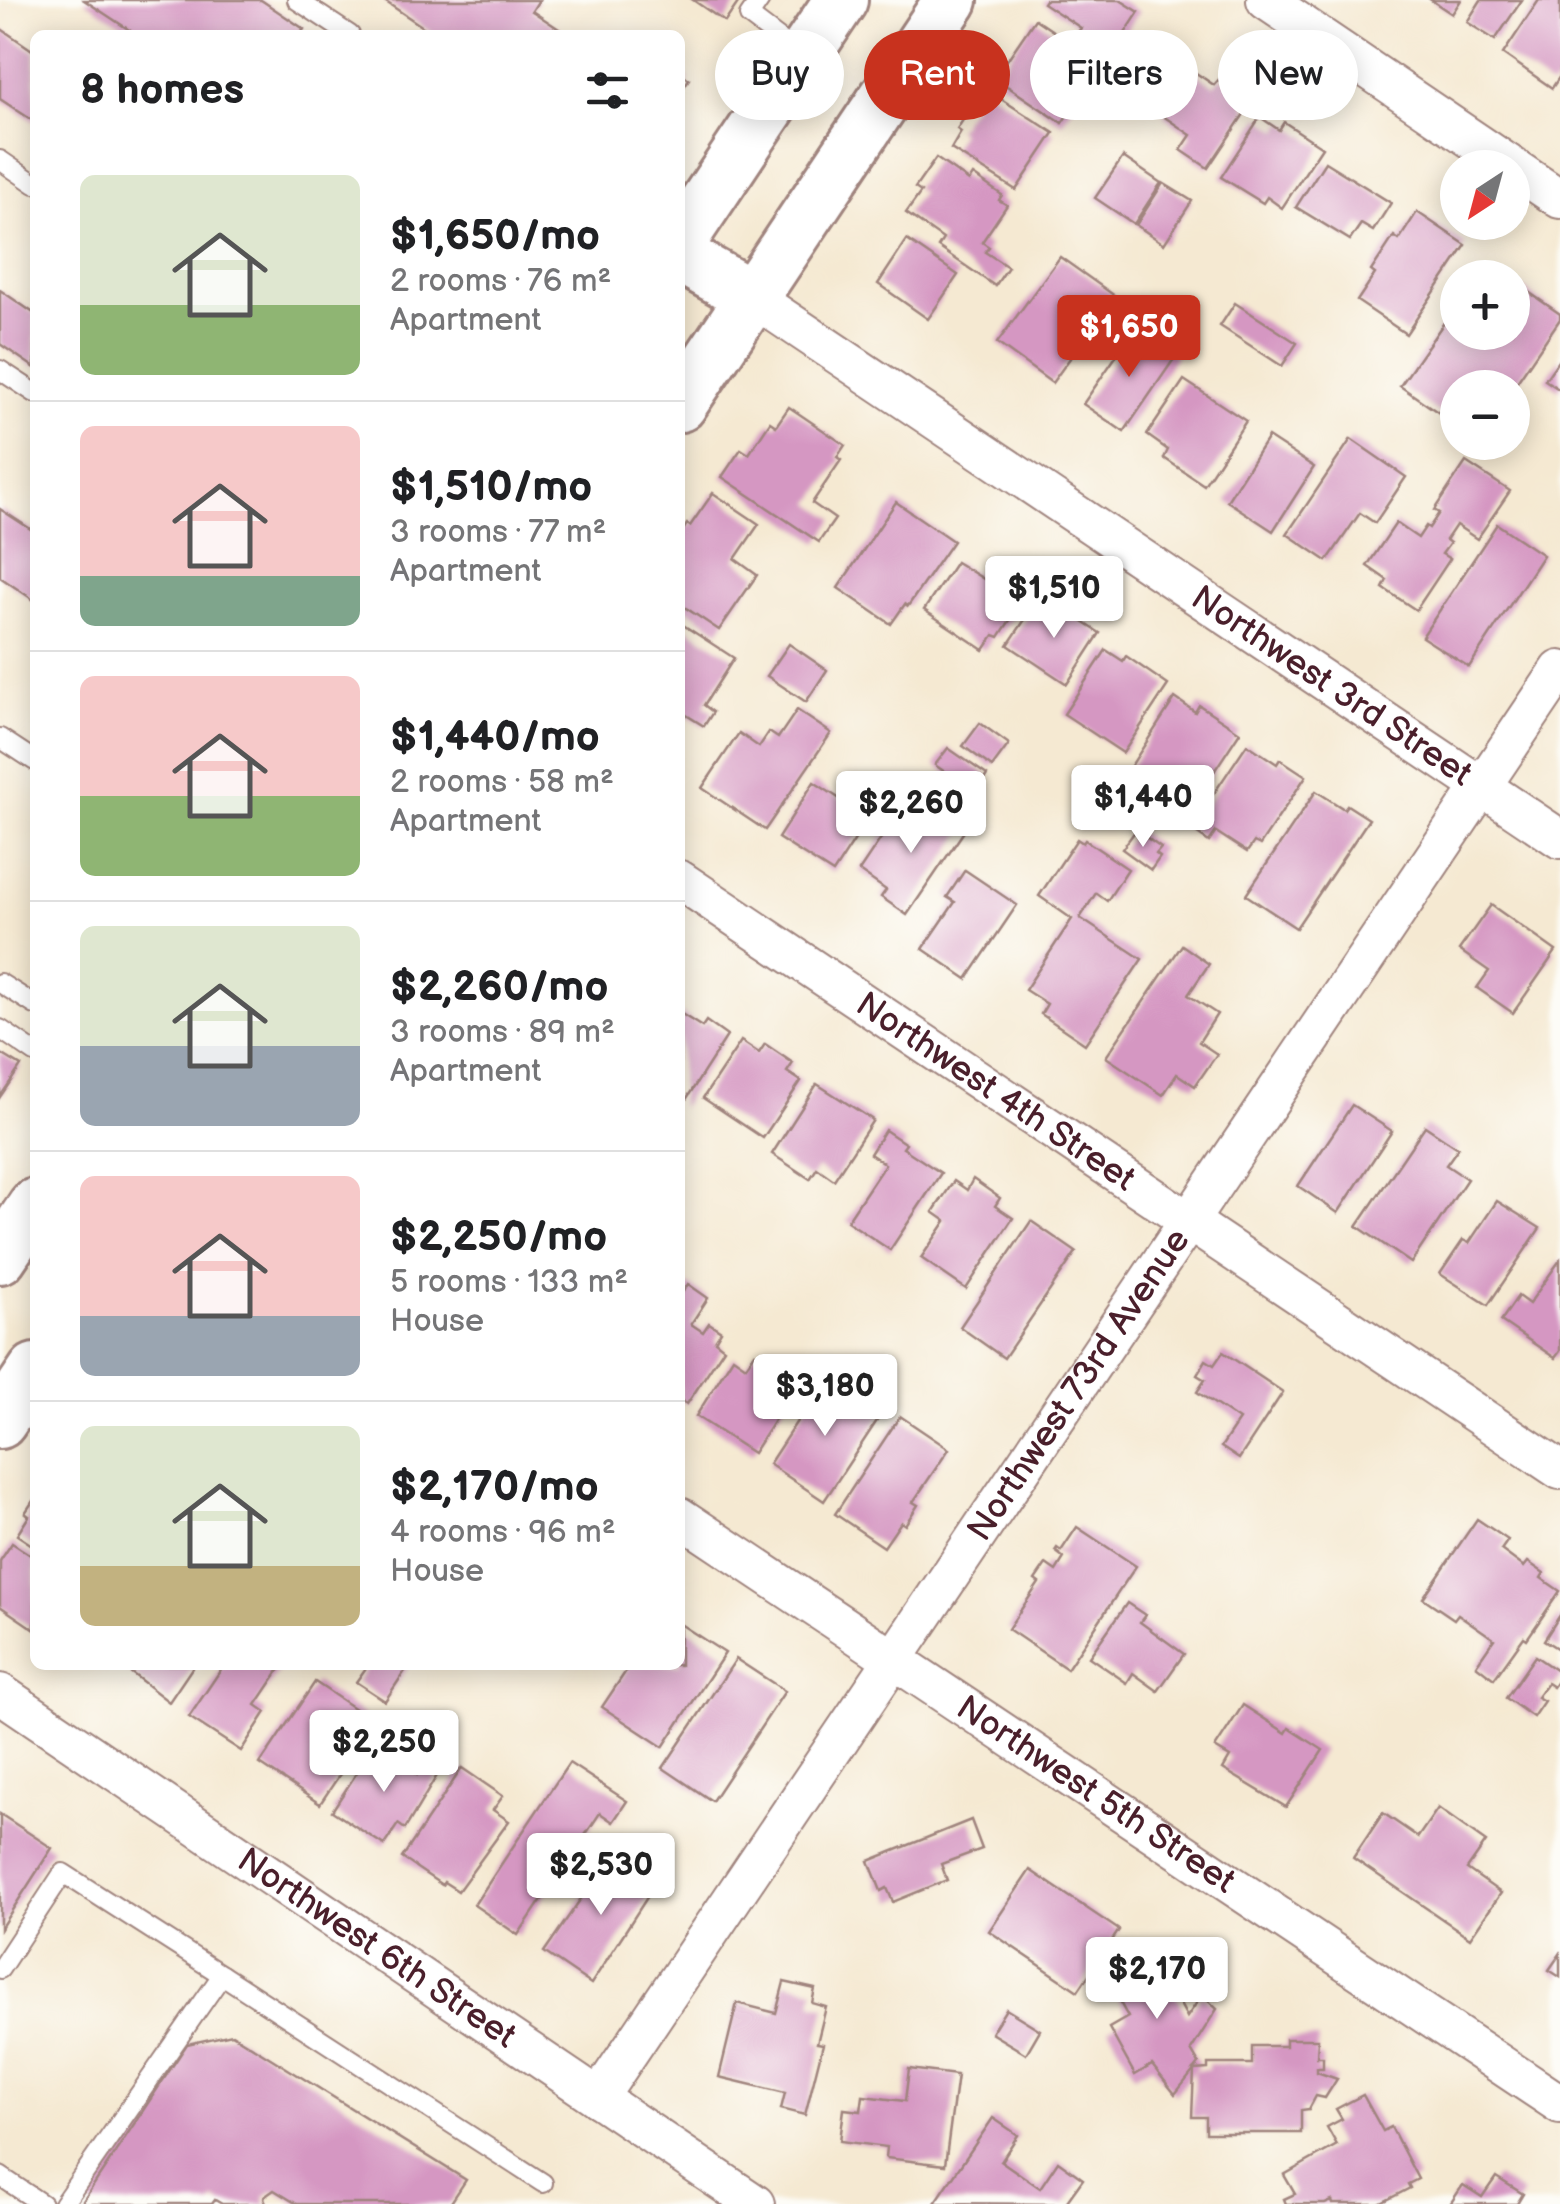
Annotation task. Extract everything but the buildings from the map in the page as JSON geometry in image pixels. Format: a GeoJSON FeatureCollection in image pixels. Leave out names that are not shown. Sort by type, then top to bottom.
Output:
{"type":"FeatureCollection","features":[{"type":"Feature","properties":{"kind":"main road"},"geometry":{"type":"LineString","coordinates":[[820,30],[841,0]]}},
{"type":"Feature","properties":{"kind":"main road"},"geometry":{"type":"LineString","coordinates":[[685,398],[951,0]]}},
{"type":"Feature","properties":{"kind":"main road"},"geometry":{"type":"LineString","coordinates":[[685,233],[760,120]]}},
{"type":"Feature","properties":{"kind":"main road"},"geometry":{"type":"LineString","coordinates":[[685,259],[752,297]]}},
{"type":"Feature","properties":{"kind":"main road"},"geometry":{"type":"LineString","coordinates":[[0,1258],[30,1213]]}},
{"type":"Feature","properties":{"kind":"main road"},"geometry":{"type":"LineString","coordinates":[[0,1422],[30,1377]]}},
{"type":"Feature","properties":{"kind":"street"},"geometry":{"type":"LineString","coordinates":[[1266,0],[1560,199]]}},
{"type":"Feature","properties":{"kind":"street","name":"Northwest 3rd Street"},"geometry":{"type":"LineString","coordinates":[[752,297],[1560,838]]}},
{"type":"Feature","properties":{"kind":"street","name":"Northwest 73rd Avenue"},"geometry":{"type":"LineString","coordinates":[[598,2098],[1560,670]]}},
{"type":"Feature","properties":{"kind":"street","name":"Northwest 4th Street"},"geometry":{"type":"LineString","coordinates":[[685,883],[1560,1470]]}},
{"type":"Feature","properties":{"kind":"street","name":"Northwest 5th Street"},"geometry":{"type":"LineString","coordinates":[[685,1519],[1560,2104]]}},
{"type":"Feature","properties":{"kind":"street","name":"Northwest 6th Street"},"geometry":{"type":"LineString","coordinates":[[0,1693],[756,2204]]}},
{"type":"Feature","properties":{"kind":"lane"},"geometry":{"type":"LineString","coordinates":[[297,0],[342,30]]}},
{"type":"Feature","properties":{"kind":"lane"},"geometry":{"type":"LineString","coordinates":[[748,8],[773,30]]}},
{"type":"Feature","properties":{"kind":"lane"},"geometry":{"type":"LineString","coordinates":[[0,160],[30,181]]}},
{"type":"Feature","properties":{"kind":"lane"},"geometry":{"type":"LineString","coordinates":[[0,370],[30,390]]}},
{"type":"Feature","properties":{"kind":"lane"},"geometry":{"type":"LineString","coordinates":[[0,738],[30,757]]}},
{"type":"Feature","properties":{"kind":"lane"},"geometry":{"type":"LineString","coordinates":[[0,983],[30,1002]]}},
{"type":"Feature","properties":{"kind":"lane"},"geometry":{"type":"LineString","coordinates":[[0,1029],[30,1049]]}},
{"type":"Feature","properties":{"kind":"lane"},"geometry":{"type":"LineString","coordinates":[[0,1968],[63,1873],[542,2183]]}},
{"type":"Feature","properties":{"kind":"lane"},"geometry":{"type":"LineString","coordinates":[[64,2204],[222,1975]]}},
{"type":"Feature","properties":{"kind":"lane"},"geometry":{"type":"LineString","coordinates":[[0,2176],[42,2204]]}}]}
